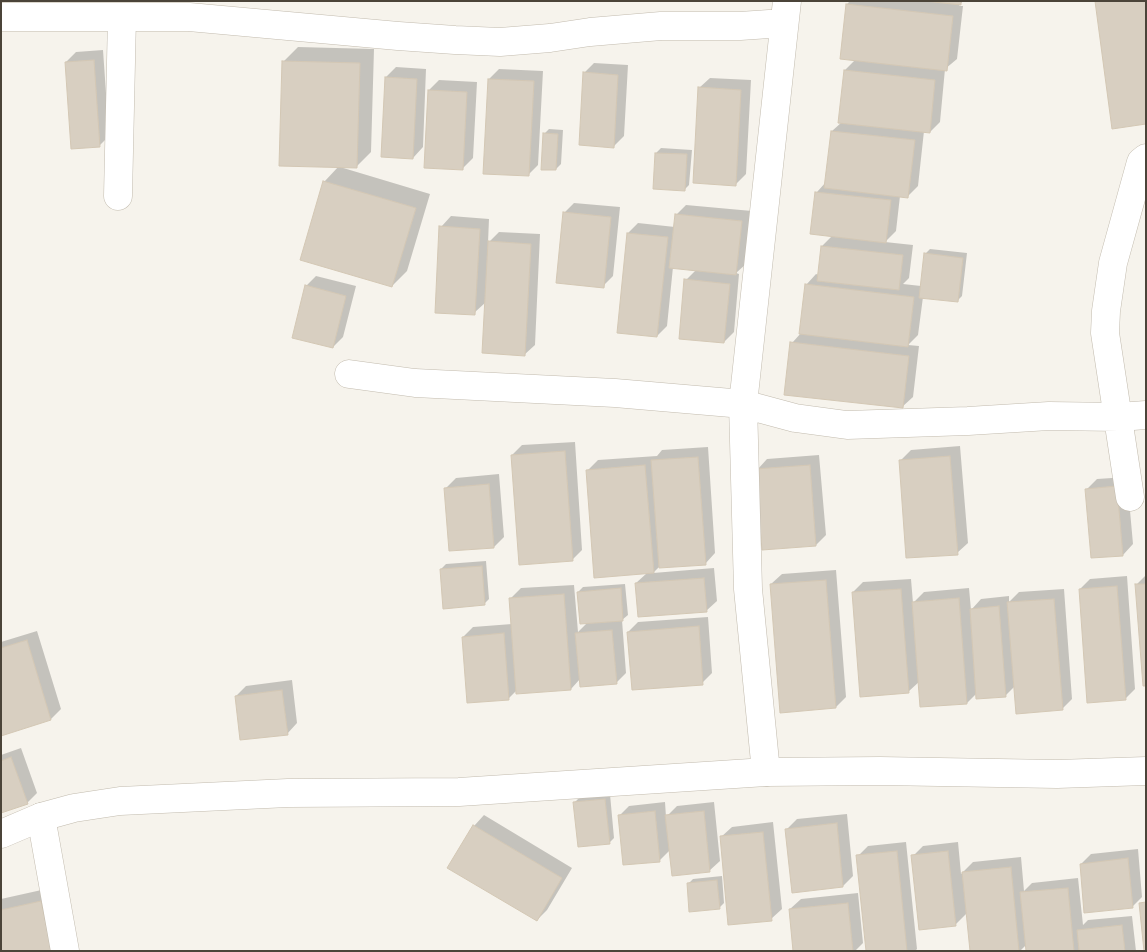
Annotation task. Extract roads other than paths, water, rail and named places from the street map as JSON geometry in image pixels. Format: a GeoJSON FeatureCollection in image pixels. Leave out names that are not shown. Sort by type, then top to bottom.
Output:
{"type":"FeatureCollection","features":[{"type":"Feature","properties":{"kind":"street"},"geometry":{"type":"LineString","coordinates":[[1,17],[122,17],[188,9],[445,40],[500,42],[661,26],[740,26],[785,12],[743,404],[748,590],[766,772]]}},
{"type":"Feature","properties":{"kind":"street"},"geometry":{"type":"LineString","coordinates":[[118,196],[122,17]]}},
{"type":"Feature","properties":{"kind":"street"},"geometry":{"type":"LineString","coordinates":[[1130,497],[1105,333],[1106,311],[1113,263],[1141,162],[1146,158]]}},
{"type":"Feature","properties":{"kind":"street"},"geometry":{"type":"LineString","coordinates":[[349,374],[415,383],[615,393],[743,404],[795,418],[847,426],[968,422],[1049,416],[1118,417],[1146,415]]}},
{"type":"Feature","properties":{"kind":"street"},"geometry":{"type":"LineString","coordinates":[[1,834],[40,817],[74,808],[120,801],[288,794],[459,792],[766,772],[880,771],[1057,774],[1146,771]]}},
{"type":"Feature","properties":{"kind":"street"},"geometry":{"type":"LineString","coordinates":[[40,817],[65,951]]}}]}
